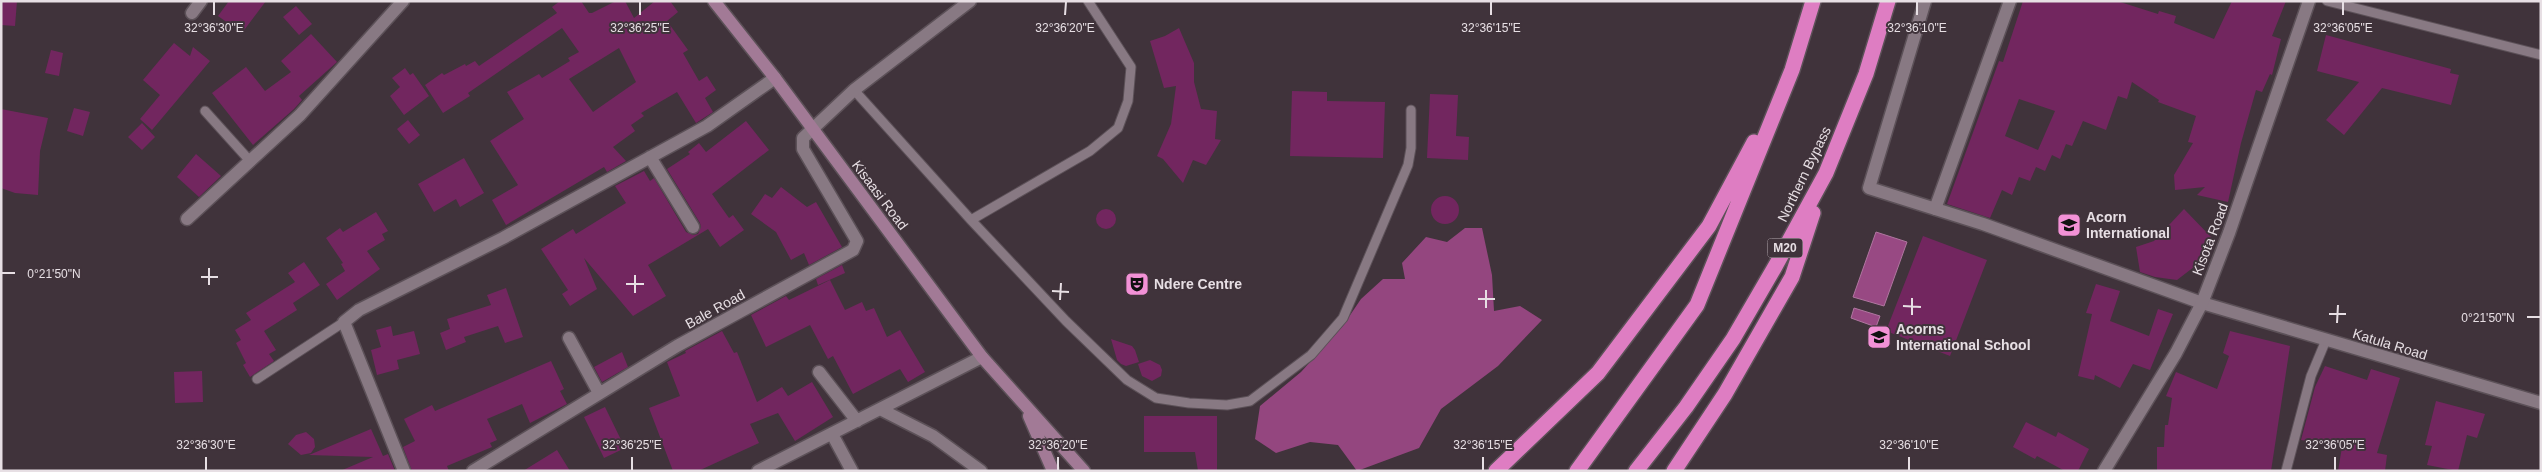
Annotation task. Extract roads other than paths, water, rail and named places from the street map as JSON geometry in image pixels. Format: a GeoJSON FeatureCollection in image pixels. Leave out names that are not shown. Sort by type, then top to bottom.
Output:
{"type":"FeatureCollection","features":[{"type":"Feature","properties":{"kind":"highway"},"geometry":{"type":"LineString","coordinates":[[1577,471],[1697,306],[1792,70],[1813,1]]}},
{"type":"Feature","properties":{"kind":"highway","name":"Northern Bypass"},"geometry":{"type":"LineString","coordinates":[[1636,471],[1686,407],[1734,339],[1826,173],[1866,74],[1888,1]]}},
{"type":"Feature","properties":{"kind":"highway"},"geometry":{"type":"LineString","coordinates":[[1496,471],[1598,372],[1709,226],[1792,70]]}},
{"type":"Feature","properties":{"kind":"highway"},"geometry":{"type":"LineString","coordinates":[[1674,471],[1725,394],[1792,277],[1826,173]]}},
{"type":"Feature","properties":{"kind":"main road","name":"Kisaasi Road"},"geometry":{"type":"LineString","coordinates":[[717,3],[982,357],[1084,471]]}},
{"type":"Feature","properties":{"kind":"main road","name":"Kisaasi Road"},"geometry":{"type":"LineString","coordinates":[[1024,405],[1053,471]]}},
{"type":"Feature","properties":{"kind":"street"},"geometry":{"type":"LineString","coordinates":[[192,13],[201,1]]}},
{"type":"Feature","properties":{"kind":"street"},"geometry":{"type":"LineString","coordinates":[[187,219],[300,115],[403,1]]}},
{"type":"Feature","properties":{"kind":"street"},"geometry":{"type":"LineString","coordinates":[[811,128],[854,90],[970,1]]}},
{"type":"Feature","properties":{"kind":"street","name":"Katula Road"},"geometry":{"type":"LineString","coordinates":[[1925,1],[1869,188],[1935,209],[2202,303],[2541,404]]}},
{"type":"Feature","properties":{"kind":"street"},"geometry":{"type":"LineString","coordinates":[[1935,209],[2010,1]]}},
{"type":"Feature","properties":{"kind":"street","name":"Kisota Road"},"geometry":{"type":"LineString","coordinates":[[2104,471],[2176,353],[2202,303],[2230,234],[2309,1]]}},
{"type":"Feature","properties":{"kind":"street"},"geometry":{"type":"LineString","coordinates":[[404,471],[344,322],[359,310],[504,238],[707,126],[775,78]]}},
{"type":"Feature","properties":{"kind":"street","name":"Bale Road"},"geometry":{"type":"LineString","coordinates":[[473,471],[677,346],[853,250],[857,241],[803,149],[803,138],[811,128]]}},
{"type":"Feature","properties":{"kind":"street"},"geometry":{"type":"LineString","coordinates":[[650,158],[693,227]]}},
{"type":"Feature","properties":{"kind":"street"},"geometry":{"type":"LineString","coordinates":[[570,338],[600,394]]}},
{"type":"Feature","properties":{"kind":"street"},"geometry":{"type":"LineString","coordinates":[[758,471],[982,357]]}},
{"type":"Feature","properties":{"kind":"street"},"geometry":{"type":"LineString","coordinates":[[819,372],[857,421]]}},
{"type":"Feature","properties":{"kind":"street"},"geometry":{"type":"LineString","coordinates":[[880,409],[933,436],[981,471]]}},
{"type":"Feature","properties":{"kind":"street"},"geometry":{"type":"LineString","coordinates":[[832,434],[852,471]]}},
{"type":"Feature","properties":{"kind":"lane"},"geometry":{"type":"LineString","coordinates":[[971,220],[1090,150],[1118,128],[1128,101],[1131,67],[1088,1]]}},
{"type":"Feature","properties":{"kind":"lane"},"geometry":{"type":"LineString","coordinates":[[2327,1],[2541,55]]}},
{"type":"Feature","properties":{"kind":"lane"},"geometry":{"type":"LineString","coordinates":[[854,90],[971,220],[1066,321],[1127,380],[1156,398],[1227,405],[1250,401],[1311,355],[1343,318],[1408,165],[1411,148],[1411,110]]}},
{"type":"Feature","properties":{"kind":"lane"},"geometry":{"type":"LineString","coordinates":[[205,111],[250,162]]}},
{"type":"Feature","properties":{"kind":"lane"},"geometry":{"type":"LineString","coordinates":[[257,379],[344,322]]}},
{"type":"Feature","properties":{"kind":"lane"},"geometry":{"type":"LineString","coordinates":[[2286,471],[2311,376],[2326,340]]}},
{"type":"Feature","properties":{"kind":"place","name":"Acorn International"},"geometry":{"type":"Point","coordinates":[2069,225]}},
{"type":"Feature","properties":{"kind":"place","name":"Ndere Centre"},"geometry":{"type":"Point","coordinates":[1137,284]}},
{"type":"Feature","properties":{"kind":"place","name":"Acorns International School"},"geometry":{"type":"Point","coordinates":[1879,337]}}]}
